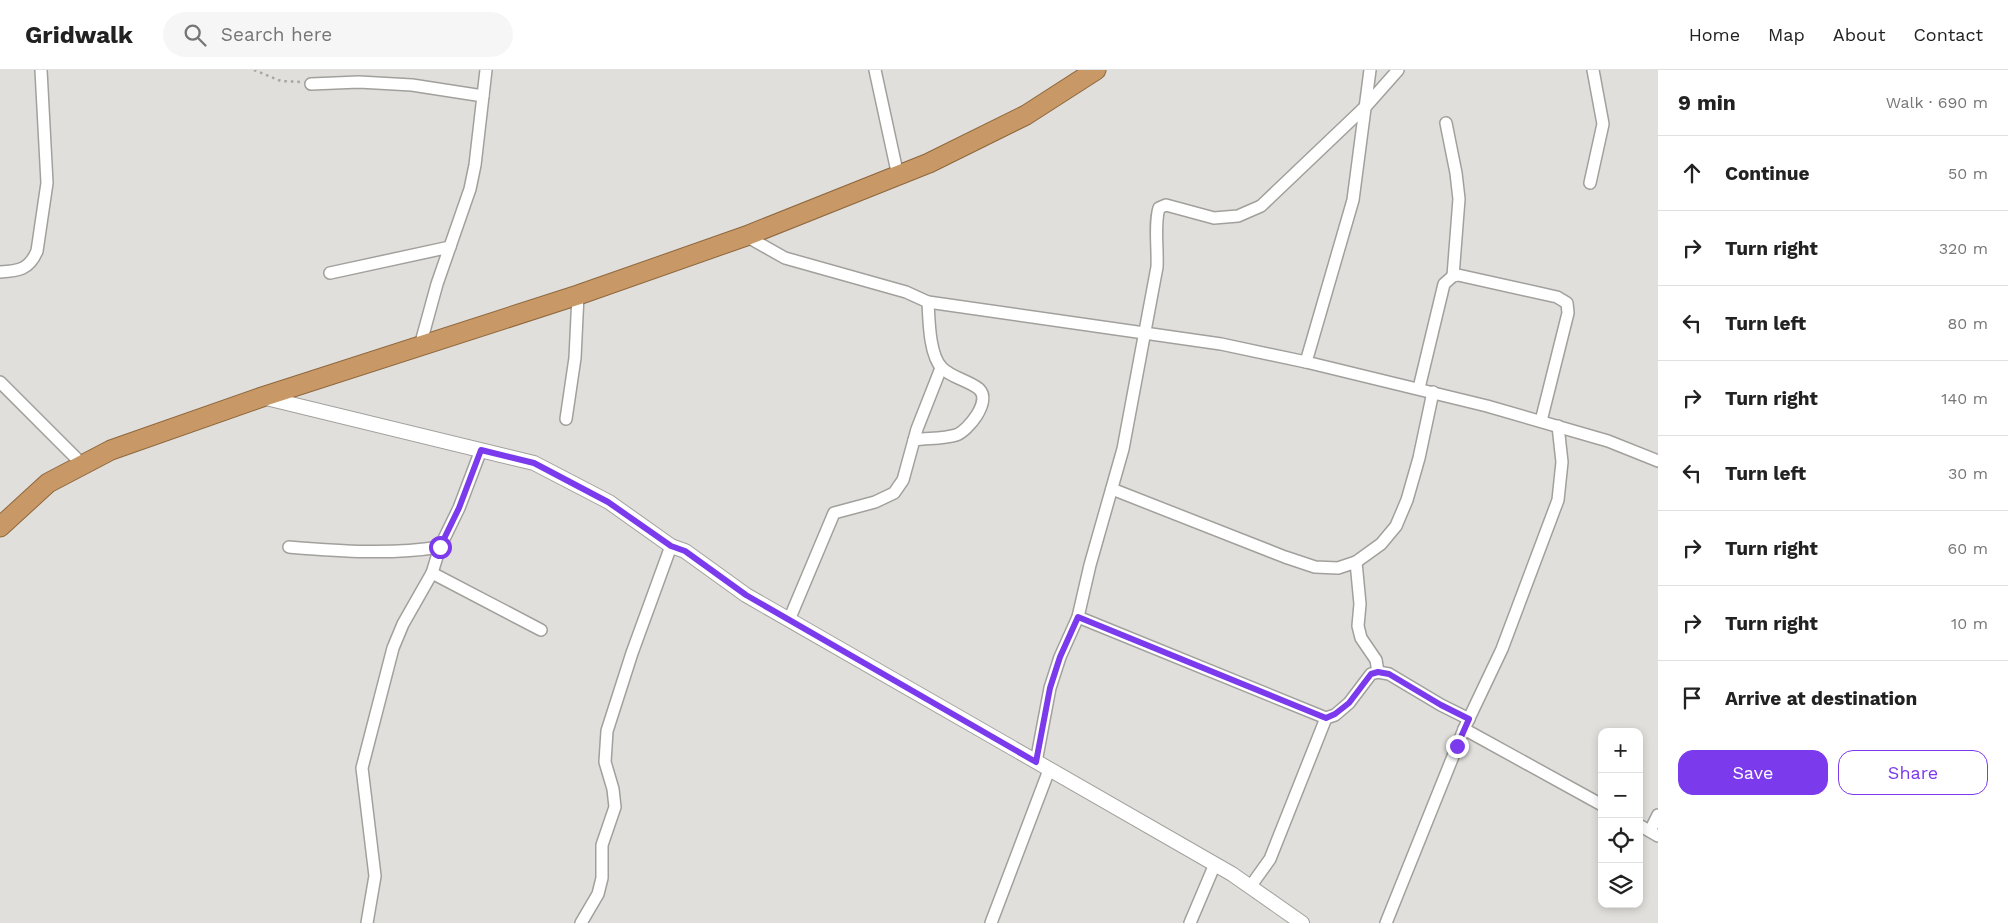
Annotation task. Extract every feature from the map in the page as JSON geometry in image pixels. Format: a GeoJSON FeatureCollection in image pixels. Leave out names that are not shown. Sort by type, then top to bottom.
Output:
{"type":"FeatureCollection","features":[{"type":"Feature","properties":{"kind":"highway"},"geometry":{"type":"LineString","coordinates":[[0,527],[48,483],[111,450],[262,397],[578,294],[746,236],[929,164],[1026,115],[1096,70]]}},
{"type":"Feature","properties":{"kind":"street"},"geometry":{"type":"LineString","coordinates":[[0,272],[22,269],[33,262],[37,252],[47,183],[41,70]]}},
{"type":"Feature","properties":{"kind":"street"},"geometry":{"type":"LineString","coordinates":[[420,346],[437,284],[470,189],[486,70]]}},
{"type":"Feature","properties":{"kind":"street"},"geometry":{"type":"LineString","coordinates":[[875,70],[898,176]]}},
{"type":"Feature","properties":{"kind":"street"},"geometry":{"type":"LineString","coordinates":[[1306,362],[1353,200],[1367,105],[1370,70]]}},
{"type":"Feature","properties":{"kind":"street"},"geometry":{"type":"LineString","coordinates":[[1036,762],[1050,688],[1060,657],[1078,617],[1090,565],[1123,449],[1157,267],[1156,222],[1160,208],[1166,205],[1214,218],[1238,216],[1261,206],[1367,105],[1398,70]]}},
{"type":"Feature","properties":{"kind":"street"},"geometry":{"type":"LineString","coordinates":[[1590,182],[1602,124],[1593,70]]}},
{"type":"Feature","properties":{"kind":"street"},"geometry":{"type":"LineString","coordinates":[[311,84],[359,82],[412,85],[483,96]]}},
{"type":"Feature","properties":{"kind":"street"},"geometry":{"type":"LineString","coordinates":[[1446,123],[1459,199],[1452,276]]}},
{"type":"Feature","properties":{"kind":"street"},"geometry":{"type":"LineString","coordinates":[[746,236],[785,258],[906,292],[928,302],[1221,344],[1306,362],[1418,388],[1541,421],[1608,440],[1658,461]]}},
{"type":"Feature","properties":{"kind":"street"},"geometry":{"type":"LineString","coordinates":[[330,273],[450,247]]}},
{"type":"Feature","properties":{"kind":"street"},"geometry":{"type":"LineString","coordinates":[[1418,388],[1444,284],[1452,276],[1458,275],[1558,298],[1567,303],[1568,313],[1541,421]]}},
{"type":"Feature","properties":{"kind":"street"},"geometry":{"type":"LineString","coordinates":[[566,419],[575,358],[578,294]]}},
{"type":"Feature","properties":{"kind":"street"},"geometry":{"type":"LineString","coordinates":[[914,440],[959,434],[966,428],[983,404],[984,396],[979,390],[942,368],[930,342],[928,302]]}},
{"type":"Feature","properties":{"kind":"street"},"geometry":{"type":"LineString","coordinates":[[789,620],[834,513],[875,502],[894,493],[903,480],[914,440],[942,368]]}},
{"type":"Feature","properties":{"kind":"street"},"geometry":{"type":"LineString","coordinates":[[0,382],[82,464]]}},
{"type":"Feature","properties":{"kind":"street"},"geometry":{"type":"LineString","coordinates":[[1112,489],[1285,557],[1315,567],[1338,568],[1356,562],[1381,544],[1396,526],[1407,500],[1419,458],[1433,392]]}},
{"type":"Feature","properties":{"kind":"street"},"geometry":{"type":"LineString","coordinates":[[262,397],[534,463],[608,502],[671,546],[685,551],[746,595],[1215,864],[1302,923]]}},
{"type":"Feature","properties":{"kind":"street"},"geometry":{"type":"LineString","coordinates":[[1386,923],[1467,724],[1502,649],[1558,500],[1562,462],[1558,426]]}},
{"type":"Feature","properties":{"kind":"street"},"geometry":{"type":"LineString","coordinates":[[367,923],[375,876],[362,768],[393,648],[402,624],[432,573],[440,547],[459,508],[481,450]]}},
{"type":"Feature","properties":{"kind":"street"},"geometry":{"type":"LineString","coordinates":[[581,923],[598,894],[602,878],[602,845],[615,807],[613,789],[605,762],[607,731],[632,653],[671,546]]}},
{"type":"Feature","properties":{"kind":"street"},"geometry":{"type":"LineString","coordinates":[[289,547],[366,552],[408,552],[440,547]]}},
{"type":"Feature","properties":{"kind":"street"},"geometry":{"type":"LineString","coordinates":[[1356,562],[1360,604],[1358,626],[1361,638],[1376,660],[1378,672]]}},
{"type":"Feature","properties":{"kind":"street"},"geometry":{"type":"LineString","coordinates":[[432,573],[541,630]]}},
{"type":"Feature","properties":{"kind":"street"},"geometry":{"type":"LineString","coordinates":[[1078,617],[1326,718]]}},
{"type":"Feature","properties":{"kind":"street"},"geometry":{"type":"LineString","coordinates":[[1250,887],[1270,859],[1326,718],[1335,714],[1349,703],[1371,674],[1378,672],[1389,674],[1441,705],[1467,724],[1598,803]]}},
{"type":"Feature","properties":{"kind":"street"},"geometry":{"type":"LineString","coordinates":[[991,923],[1049,770]]}},
{"type":"Feature","properties":{"kind":"street"},"geometry":{"type":"LineString","coordinates":[[1643,827],[1654,834],[1658,815]]}},
{"type":"Feature","properties":{"kind":"street"},"geometry":{"type":"LineString","coordinates":[[1190,923],[1215,864]]}},
{"type":"Feature","properties":{"kind":"path"},"geometry":{"type":"LineString","coordinates":[[254,70],[281,81],[311,84]]}},
{"type":"Feature","properties":{"kind":"route"},"geometry":{"type":"LineString","coordinates":[[440,547],[459,508],[481,450],[534,463],[608,502],[671,546],[685,551],[746,595],[1036,762],[1050,688],[1060,657],[1078,617],[1326,718],[1335,714],[1349,703],[1371,674],[1378,672],[1389,674],[1441,705],[1469,719],[1457,746]]}}]}
